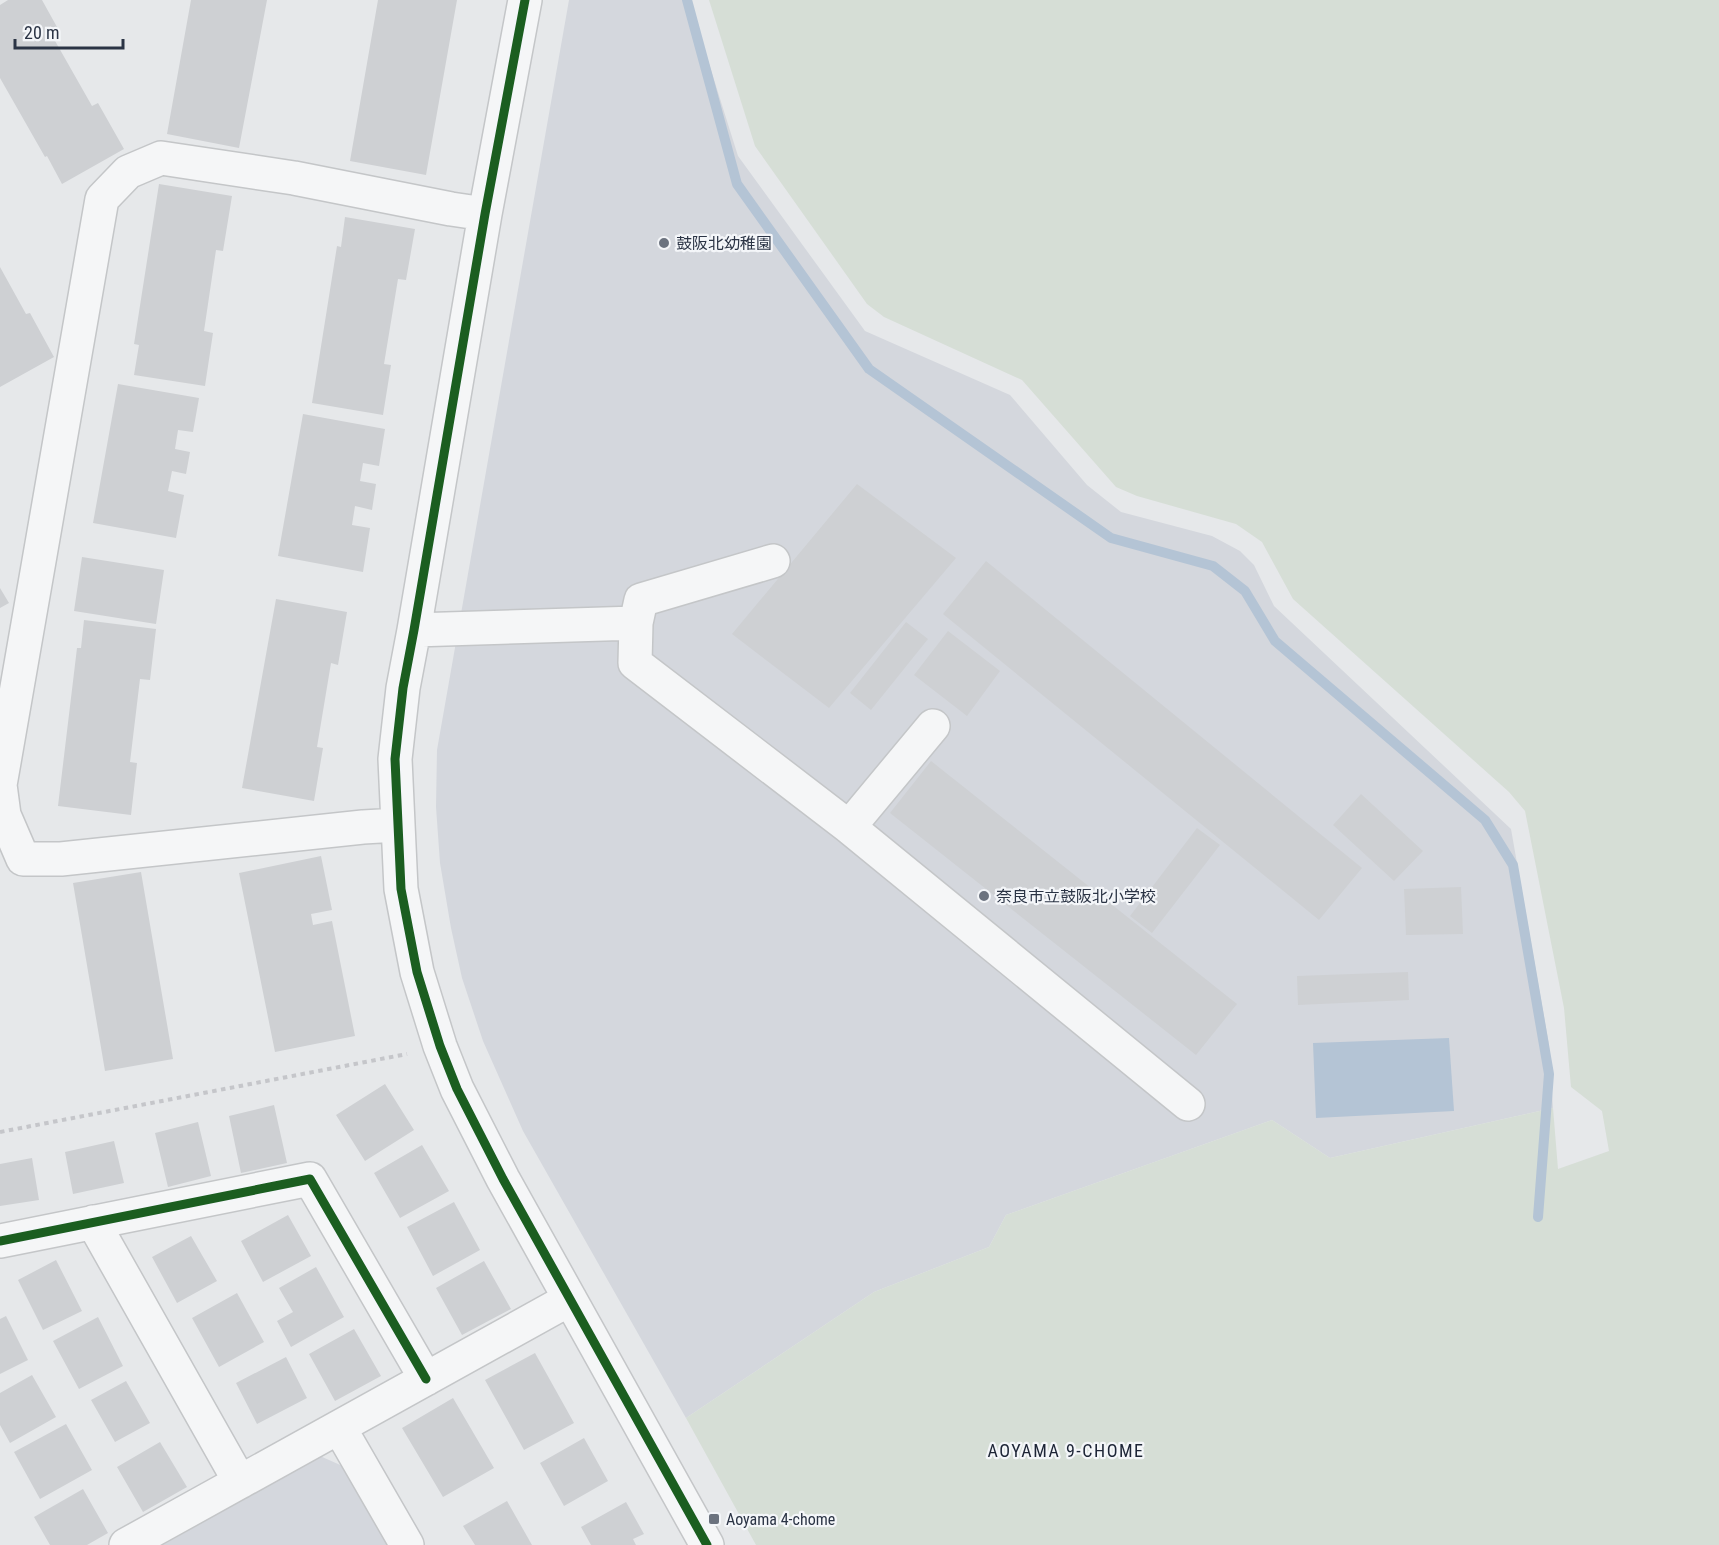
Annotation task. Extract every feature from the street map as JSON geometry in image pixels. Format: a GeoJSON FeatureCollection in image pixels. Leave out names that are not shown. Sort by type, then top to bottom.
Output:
{"type":"FeatureCollection","features":[{"type":"Feature","properties":{"kind":"street"},"geometry":{"type":"LineString","coordinates":[[525,0],[485,214],[403,688],[395,759],[401,889],[417,972],[456,1089],[503,1179],[707,1545]]}},
{"type":"Feature","properties":{"kind":"street"},"geometry":{"type":"LineString","coordinates":[[398,825],[61,859],[23,859],[4,814],[0,785],[102,199],[128,172],[161,158],[294,178],[485,214]]}},
{"type":"Feature","properties":{"kind":"street"},"geometry":{"type":"LineString","coordinates":[[773,561],[641,600],[636,623],[635,663],[849,827],[1188,1104]]}},
{"type":"Feature","properties":{"kind":"street"},"geometry":{"type":"LineString","coordinates":[[414,630],[636,623]]}},
{"type":"Feature","properties":{"kind":"street"},"geometry":{"type":"LineString","coordinates":[[849,827],[933,726]]}},
{"type":"Feature","properties":{"kind":"street"},"geometry":{"type":"LineString","coordinates":[[0,1241],[310,1179],[426,1379]]}},
{"type":"Feature","properties":{"kind":"street"},"geometry":{"type":"LineString","coordinates":[[93,1222],[240,1482]]}},
{"type":"Feature","properties":{"kind":"street"},"geometry":{"type":"LineString","coordinates":[[126,1545],[570,1299]]}},
{"type":"Feature","properties":{"kind":"street"},"geometry":{"type":"LineString","coordinates":[[339,1427],[407,1545]]}},
{"type":"Feature","properties":{"kind":"path"},"geometry":{"type":"LineString","coordinates":[[0,1132],[440,1046]]}},
{"type":"Feature","properties":{"kind":"shaded area","name":"奈良市立鼓阪北小学校"},"geometry":{"type":"Polygon","coordinates":[[[569,0],[689,0],[738,156],[865,331],[1010,395],[1087,485],[1121,512],[1212,536],[1240,551],[1254,565],[1274,606],[1511,829],[1549,1045],[1553,1108],[1330,1158],[1272,1120],[1006,1215],[989,1247],[874,1292],[686,1418],[523,1131],[483,1041],[462,978],[440,863],[436,807],[437,750],[569,0]]]}},
{"type":"Feature","properties":{"kind":"shaded area"},"geometry":{"type":"Polygon","coordinates":[[[709,0],[1719,0],[1719,1545],[756,1545],[686,1418],[874,1292],[989,1247],[1006,1215],[1272,1120],[1330,1158],[1553,1108],[1558,1169],[1609,1151],[1602,1111],[1571,1087],[1564,1008],[1525,811],[1509,792],[1293,599],[1262,542],[1236,524],[1137,496],[1116,487],[1022,380],[884,317],[867,304],[755,146],[709,0]]]}},
{"type":"Feature","properties":{"kind":"shaded area"},"geometry":{"type":"Polygon","coordinates":[[[320,1456],[347,1468],[389,1545],[163,1545],[320,1456]]]}},
{"type":"Feature","properties":{"kind":"water"},"geometry":{"type":"Polygon","coordinates":[[[1449,1038],[1454,1111],[1316,1118],[1313,1043],[1449,1038]]]}},
{"type":"Feature","properties":{"kind":"building"},"geometry":{"type":"Polygon","coordinates":[[[8,0],[42,0],[57,27],[50,32],[92,106],[98,103],[124,149],[62,184],[0,78],[0,5],[8,0]]]}},
{"type":"Feature","properties":{"kind":"building"},"geometry":{"type":"Polygon","coordinates":[[[191,0],[267,0],[239,148],[167,134],[191,0]]]}},
{"type":"Feature","properties":{"kind":"building"},"geometry":{"type":"Polygon","coordinates":[[[378,0],[457,0],[426,175],[350,161],[378,0]]]}},
{"type":"Feature","properties":{"kind":"building"},"geometry":{"type":"Polygon","coordinates":[[[159,184],[232,196],[223,251],[216,250],[204,331],[213,333],[205,386],[134,375],[139,345],[134,344],[159,184]]]}},
{"type":"Feature","properties":{"kind":"building"},"geometry":{"type":"Polygon","coordinates":[[[345,217],[415,229],[406,280],[398,279],[384,364],[391,365],[383,415],[312,403],[337,246],[341,247],[345,217]]]}},
{"type":"Feature","properties":{"kind":"building"},"geometry":{"type":"Polygon","coordinates":[[[0,267],[26,314],[30,313],[54,357],[0,387],[0,267]]]}},
{"type":"Feature","properties":{"kind":"building"},"geometry":{"type":"Polygon","coordinates":[[[118,384],[199,398],[193,432],[178,430],[175,449],[190,452],[186,474],[172,471],[168,491],[184,495],[176,538],[93,523],[118,384]]]}},
{"type":"Feature","properties":{"kind":"building"},"geometry":{"type":"Polygon","coordinates":[[[303,414],[385,429],[379,466],[363,463],[360,481],[376,484],[372,510],[355,506],[352,525],[370,528],[363,572],[278,556],[303,414]]]}},
{"type":"Feature","properties":{"kind":"building"},"geometry":{"type":"Polygon","coordinates":[[[857,484],[956,558],[829,708],[732,634],[857,484]]]}},
{"type":"Feature","properties":{"kind":"building"},"geometry":{"type":"Polygon","coordinates":[[[82,557],[164,570],[156,624],[74,611],[82,557]]]}},
{"type":"Feature","properties":{"kind":"building"},"geometry":{"type":"Polygon","coordinates":[[[986,561],[1362,868],[1319,920],[943,614],[986,561]]]}},
{"type":"Feature","properties":{"kind":"building"},"geometry":{"type":"Polygon","coordinates":[[[0,588],[9,603],[0,608],[0,588]]]}},
{"type":"Feature","properties":{"kind":"building"},"geometry":{"type":"Polygon","coordinates":[[[276,599],[347,612],[338,665],[331,663],[317,747],[323,748],[314,801],[242,788],[276,599]]]}},
{"type":"Feature","properties":{"kind":"building"},"geometry":{"type":"Polygon","coordinates":[[[84,620],[156,629],[150,680],[140,679],[130,762],[137,763],[131,815],[58,806],[77,648],[81,648],[84,620]]]}},
{"type":"Feature","properties":{"kind":"building"},"geometry":{"type":"Polygon","coordinates":[[[906,622],[928,639],[871,710],[850,693],[906,622]]]}},
{"type":"Feature","properties":{"kind":"building"},"geometry":{"type":"Polygon","coordinates":[[[948,631],[1000,671],[967,716],[914,675],[948,631]]]}},
{"type":"Feature","properties":{"kind":"building"},"geometry":{"type":"Polygon","coordinates":[[[931,761],[1237,1004],[1196,1055],[890,813],[931,761]]]}},
{"type":"Feature","properties":{"kind":"building"},"geometry":{"type":"Polygon","coordinates":[[[1361,794],[1423,851],[1394,881],[1333,825],[1361,794]]]}},
{"type":"Feature","properties":{"kind":"building"},"geometry":{"type":"Polygon","coordinates":[[[1197,828],[1220,845],[1152,933],[1130,916],[1197,828]]]}},
{"type":"Feature","properties":{"kind":"building"},"geometry":{"type":"Polygon","coordinates":[[[321,856],[332,910],[311,914],[313,925],[332,921],[355,1036],[275,1052],[239,873],[321,856]]]}},
{"type":"Feature","properties":{"kind":"building"},"geometry":{"type":"Polygon","coordinates":[[[141,872],[173,1059],[105,1071],[73,883],[141,872]]]}},
{"type":"Feature","properties":{"kind":"building"},"geometry":{"type":"Polygon","coordinates":[[[1461,887],[1463,934],[1406,935],[1404,889],[1461,887]]]}},
{"type":"Feature","properties":{"kind":"building"},"geometry":{"type":"Polygon","coordinates":[[[1408,972],[1409,1000],[1298,1005],[1297,976],[1408,972]]]}},
{"type":"Feature","properties":{"kind":"building"},"geometry":{"type":"Polygon","coordinates":[[[385,1084],[414,1130],[365,1161],[336,1115],[385,1084]]]}},
{"type":"Feature","properties":{"kind":"building"},"geometry":{"type":"Polygon","coordinates":[[[274,1105],[287,1163],[241,1173],[229,1116],[274,1105]]]}},
{"type":"Feature","properties":{"kind":"building"},"geometry":{"type":"Polygon","coordinates":[[[198,1122],[211,1176],[168,1187],[155,1133],[198,1122]]]}},
{"type":"Feature","properties":{"kind":"building"},"geometry":{"type":"Polygon","coordinates":[[[114,1141],[124,1183],[73,1194],[65,1152],[114,1141]]]}},
{"type":"Feature","properties":{"kind":"building"},"geometry":{"type":"Polygon","coordinates":[[[422,1145],[449,1191],[400,1218],[374,1173],[422,1145]]]}},
{"type":"Feature","properties":{"kind":"building"},"geometry":{"type":"Polygon","coordinates":[[[32,1158],[39,1200],[0,1206],[0,1164],[32,1158]]]}},
{"type":"Feature","properties":{"kind":"building"},"geometry":{"type":"Polygon","coordinates":[[[454,1202],[480,1250],[433,1276],[407,1227],[454,1202]]]}},
{"type":"Feature","properties":{"kind":"building"},"geometry":{"type":"Polygon","coordinates":[[[288,1215],[311,1256],[263,1282],[241,1241],[288,1215]]]}},
{"type":"Feature","properties":{"kind":"building"},"geometry":{"type":"Polygon","coordinates":[[[191,1236],[217,1281],[177,1303],[152,1257],[191,1236]]]}},
{"type":"Feature","properties":{"kind":"building"},"geometry":{"type":"Polygon","coordinates":[[[56,1260],[82,1311],[43,1330],[18,1280],[56,1260]]]}},
{"type":"Feature","properties":{"kind":"building"},"geometry":{"type":"Polygon","coordinates":[[[484,1261],[511,1309],[462,1335],[436,1288],[484,1261]]]}},
{"type":"Feature","properties":{"kind":"building"},"geometry":{"type":"Polygon","coordinates":[[[316,1267],[344,1317],[291,1347],[277,1321],[293,1312],[279,1288],[316,1267]]]}},
{"type":"Feature","properties":{"kind":"building"},"geometry":{"type":"Polygon","coordinates":[[[237,1293],[264,1342],[219,1367],[192,1318],[237,1293]]]}},
{"type":"Feature","properties":{"kind":"building"},"geometry":{"type":"Polygon","coordinates":[[[6,1316],[28,1360],[0,1374],[0,1319],[6,1316]]]}},
{"type":"Feature","properties":{"kind":"building"},"geometry":{"type":"Polygon","coordinates":[[[98,1317],[123,1366],[79,1389],[53,1341],[98,1317]]]}},
{"type":"Feature","properties":{"kind":"building"},"geometry":{"type":"Polygon","coordinates":[[[354,1329],[381,1376],[335,1401],[309,1354],[354,1329]]]}},
{"type":"Feature","properties":{"kind":"building"},"geometry":{"type":"Polygon","coordinates":[[[535,1353],[574,1423],[524,1450],[485,1380],[535,1353]]]}},
{"type":"Feature","properties":{"kind":"building"},"geometry":{"type":"Polygon","coordinates":[[[286,1357],[307,1398],[257,1424],[236,1383],[286,1357]]]}},
{"type":"Feature","properties":{"kind":"building"},"geometry":{"type":"Polygon","coordinates":[[[32,1375],[56,1417],[10,1443],[0,1425],[0,1393],[32,1375]]]}},
{"type":"Feature","properties":{"kind":"building"},"geometry":{"type":"Polygon","coordinates":[[[126,1381],[150,1423],[115,1442],[91,1400],[126,1381]]]}},
{"type":"Feature","properties":{"kind":"building"},"geometry":{"type":"Polygon","coordinates":[[[453,1398],[494,1468],[443,1497],[402,1428],[453,1398]]]}},
{"type":"Feature","properties":{"kind":"building"},"geometry":{"type":"Polygon","coordinates":[[[66,1424],[92,1470],[40,1499],[14,1452],[66,1424]]]}},
{"type":"Feature","properties":{"kind":"building"},"geometry":{"type":"Polygon","coordinates":[[[584,1438],[608,1481],[564,1506],[540,1463],[584,1438]]]}},
{"type":"Feature","properties":{"kind":"building"},"geometry":{"type":"Polygon","coordinates":[[[160,1442],[187,1487],[143,1512],[117,1467],[160,1442]]]}},
{"type":"Feature","properties":{"kind":"building"},"geometry":{"type":"Polygon","coordinates":[[[83,1489],[108,1533],[87,1545],[50,1545],[34,1517],[83,1489]]]}},
{"type":"Feature","properties":{"kind":"building"},"geometry":{"type":"Polygon","coordinates":[[[507,1501],[532,1545],[475,1545],[463,1526],[507,1501]]]}},
{"type":"Feature","properties":{"kind":"building"},"geometry":{"type":"Polygon","coordinates":[[[626,1502],[644,1534],[633,1539],[636,1545],[591,1545],[581,1527],[626,1502]]]}},
{"type":"Feature","properties":{"kind":"waterway"},"geometry":{"type":"LineString","coordinates":[[687,0],[737,184],[869,369],[1111,538],[1213,566],[1245,591],[1275,641],[1485,820],[1513,865],[1549,1074],[1538,1217]]}},
{"type":"Feature","properties":{"kind":"cycle path"},"geometry":{"type":"LineString","coordinates":[[525,0],[485,214],[403,688],[395,759],[401,889],[417,972],[440,1046],[457,1089],[503,1179],[707,1545]]}},
{"type":"Feature","properties":{"kind":"cycle path"},"geometry":{"type":"LineString","coordinates":[[0,1241],[310,1179],[426,1379]]}},
{"type":"Feature","properties":{"kind":"place","name":"鼓阪北幼稚園"},"geometry":{"type":"Point","coordinates":[664,243]}},
{"type":"Feature","properties":{"kind":"place","name":"奈良市立鼓阪北小学校"},"geometry":{"type":"Point","coordinates":[984,896]}},
{"type":"Feature","properties":{"kind":"place","name":"Aoyama 4-chome"},"geometry":{"type":"Point","coordinates":[714,1519]}},
{"type":"Feature","properties":{"kind":"district","name":"AOYAMA 9-CHOME"},"geometry":{"type":"Point","coordinates":[1066,1451]}}]}
